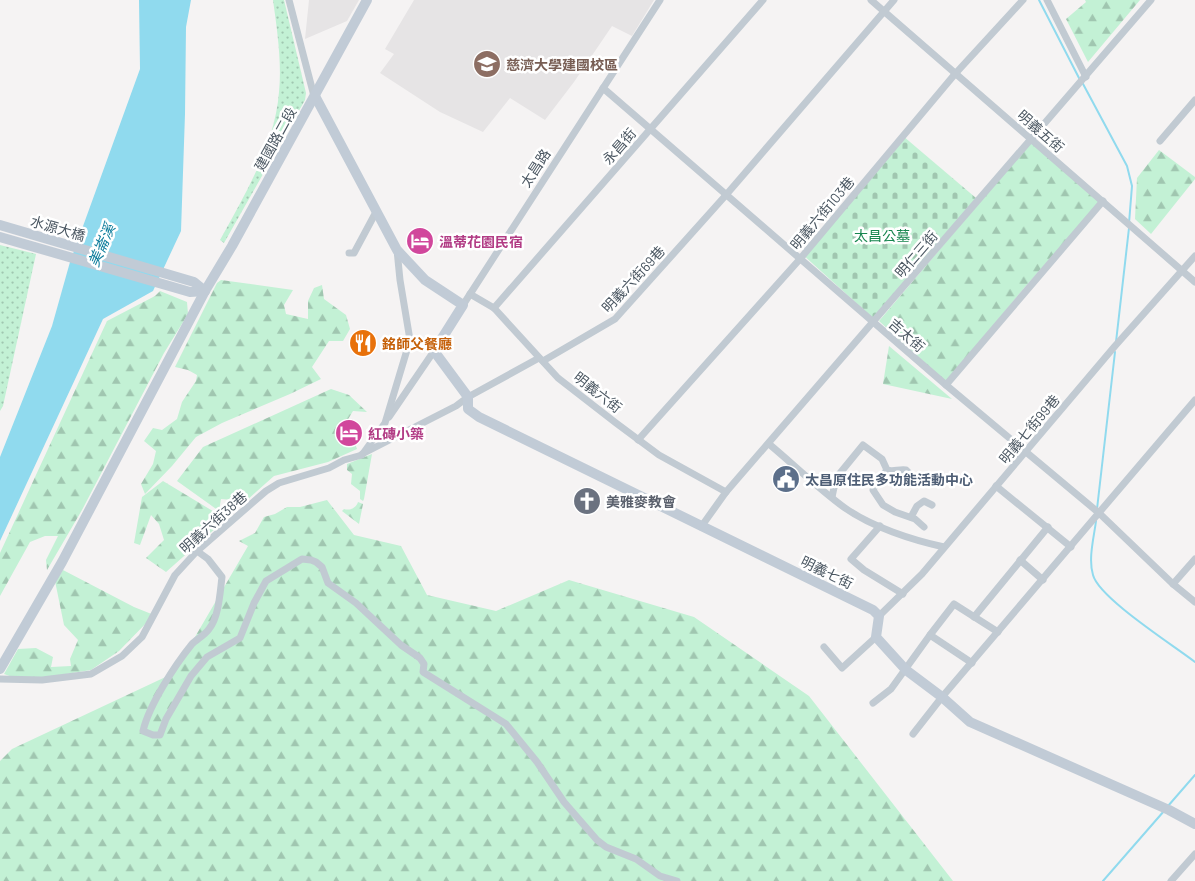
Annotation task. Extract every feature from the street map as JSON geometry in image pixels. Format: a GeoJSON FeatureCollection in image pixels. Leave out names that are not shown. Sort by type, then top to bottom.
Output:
{"type":"FeatureCollection","features":[{"type":"Feature","properties":{"kind":"street"},"geometry":{"type":"LineString","coordinates":[[288,0],[314,96],[397,250],[425,280],[462,305]]}},
{"type":"Feature","properties":{"kind":"street","name":"建國路二段"},"geometry":{"type":"LineString","coordinates":[[0,669],[62,562],[205,291],[232,246],[367,0]]}},
{"type":"Feature","properties":{"kind":"street","name":"太昌路"},"geometry":{"type":"LineString","coordinates":[[434,351],[660,0]]}},
{"type":"Feature","properties":{"kind":"street","name":"永昌街"},"geometry":{"type":"LineString","coordinates":[[494,308],[763,0]]}},
{"type":"Feature","properties":{"kind":"street","name":"明義五街"},"geometry":{"type":"LineString","coordinates":[[871,0],[1195,282]]}},
{"type":"Feature","properties":{"kind":"street","name":"明義六街69巷"},"geometry":{"type":"LineString","coordinates":[[468,397],[541,360],[615,319],[726,195],[894,0]]}},
{"type":"Feature","properties":{"kind":"street","name":"明義六街103巷"},"geometry":{"type":"LineString","coordinates":[[638,440],[800,259],[955,74],[1022,0]]}},
{"type":"Feature","properties":{"kind":"street"},"geometry":{"type":"LineString","coordinates":[[1047,0],[1083,80]]}},
{"type":"Feature","properties":{"kind":"street","name":"明仁三街"},"geometry":{"type":"LineString","coordinates":[[701,527],[726,492],[1151,0]]}},
{"type":"Feature","properties":{"kind":"street","name":"吉太街"},"geometry":{"type":"LineString","coordinates":[[603,88],[1025,453],[1099,513],[1173,584],[1195,602]]}},
{"type":"Feature","properties":{"kind":"street"},"geometry":{"type":"LineString","coordinates":[[1160,141],[1195,100]]}},
{"type":"Feature","properties":{"kind":"street"},"geometry":{"type":"LineString","coordinates":[[946,385],[1103,201]]}},
{"type":"Feature","properties":{"kind":"street"},"geometry":{"type":"LineString","coordinates":[[349,253],[354,253],[376,212]]}},
{"type":"Feature","properties":{"kind":"street","name":"水源大橋"},"geometry":{"type":"LineString","coordinates":[[0,225],[194,282],[205,291]]}},
{"type":"Feature","properties":{"kind":"street","name":"水源大橋"},"geometry":{"type":"LineString","coordinates":[[0,237],[190,292],[205,291]]}},
{"type":"Feature","properties":{"kind":"street"},"geometry":{"type":"LineString","coordinates":[[385,423],[410,340],[397,250]]}},
{"type":"Feature","properties":{"kind":"street","name":"明義七街99巷"},"geometry":{"type":"LineString","coordinates":[[880,616],[903,594],[1115,346],[1195,256]]}},
{"type":"Feature","properties":{"kind":"street","name":"明義六街"},"geometry":{"type":"LineString","coordinates":[[470,294],[494,308],[558,378],[638,440],[660,455],[726,492]]}},
{"type":"Feature","properties":{"kind":"street"},"geometry":{"type":"LineString","coordinates":[[362,454],[434,351]]}},
{"type":"Feature","properties":{"kind":"street","name":"明義七街"},"geometry":{"type":"LineString","coordinates":[[434,351],[468,397],[468,409],[479,417],[873,610],[880,616]]}},
{"type":"Feature","properties":{"kind":"street","name":"明義六街38巷"},"geometry":{"type":"LineString","coordinates":[[0,680],[42,680],[91,674],[122,656],[142,637],[175,575],[197,551],[266,491],[279,483],[329,468],[344,460],[378,448],[456,406],[468,397]]}},
{"type":"Feature","properties":{"kind":"street"},"geometry":{"type":"LineString","coordinates":[[913,734],[942,697],[1195,400]]}},
{"type":"Feature","properties":{"kind":"street"},"geometry":{"type":"LineString","coordinates":[[769,444],[846,508],[880,526],[914,540],[944,547]]}},
{"type":"Feature","properties":{"kind":"street"},"geometry":{"type":"LineString","coordinates":[[832,497],[836,478],[863,445],[882,459],[887,470]]}},
{"type":"Feature","properties":{"kind":"street"},"geometry":{"type":"LineString","coordinates":[[887,470],[902,469],[908,472]]}},
{"type":"Feature","properties":{"kind":"street"},"geometry":{"type":"LineString","coordinates":[[887,470],[876,483],[873,490],[883,505],[895,512],[911,517],[924,528]]}},
{"type":"Feature","properties":{"kind":"street"},"geometry":{"type":"LineString","coordinates":[[996,486],[1071,547]]}},
{"type":"Feature","properties":{"kind":"street"},"geometry":{"type":"LineString","coordinates":[[911,517],[918,506],[924,501],[932,505]]}},
{"type":"Feature","properties":{"kind":"street"},"geometry":{"type":"LineString","coordinates":[[880,526],[851,559],[864,570],[903,594]]}},
{"type":"Feature","properties":{"kind":"street"},"geometry":{"type":"LineString","coordinates":[[974,617],[1048,527]]}},
{"type":"Feature","properties":{"kind":"street"},"geometry":{"type":"LineString","coordinates":[[197,551],[208,559],[222,577],[220,597],[214,621],[209,629],[193,643],[178,664],[152,706],[144,731],[160,734],[166,719],[191,676],[207,657],[240,638],[254,603],[266,580],[302,559],[311,560],[322,568],[328,583],[356,603],[401,645],[420,658],[424,664],[423,672],[506,724],[537,762],[564,802],[598,840],[606,847],[636,859],[660,876],[677,881]]}},
{"type":"Feature","properties":{"kind":"street"},"geometry":{"type":"LineString","coordinates":[[1173,584],[1195,559]]}},
{"type":"Feature","properties":{"kind":"street"},"geometry":{"type":"LineString","coordinates":[[1020,560],[1043,580]]}},
{"type":"Feature","properties":{"kind":"street"},"geometry":{"type":"LineString","coordinates":[[873,703],[892,688],[954,604],[998,632]]}},
{"type":"Feature","properties":{"kind":"street"},"geometry":{"type":"LineString","coordinates":[[824,647],[842,668],[876,637],[880,616]]}},
{"type":"Feature","properties":{"kind":"street"},"geometry":{"type":"LineString","coordinates":[[930,634],[972,663]]}},
{"type":"Feature","properties":{"kind":"street"},"geometry":{"type":"LineString","coordinates":[[876,637],[906,670],[942,697],[970,722],[1166,809],[1195,824]]}},
{"type":"Feature","properties":{"kind":"street"},"geometry":{"type":"LineString","coordinates":[[1171,881],[1195,854]]}},
{"type":"Feature","properties":{"kind":"shaded area"},"geometry":{"type":"Polygon","coordinates":[[[309,0],[359,0],[347,21],[305,39],[309,0]]]}},
{"type":"Feature","properties":{"kind":"shaded area","name":"慈濟大學建國校區"},"geometry":{"type":"Polygon","coordinates":[[[414,0],[654,0],[632,36],[612,26],[574,82],[545,120],[510,98],[483,132],[440,112],[380,73],[394,54],[385,49],[414,0]]]}},
{"type":"Feature","properties":{"kind":"green space"},"geometry":{"type":"Polygon","coordinates":[[[273,0],[284,0],[306,93],[305,100],[224,243],[220,240],[257,169],[272,131],[276,112],[280,69],[273,0]]]}},
{"type":"Feature","properties":{"kind":"green space"},"geometry":{"type":"Polygon","coordinates":[[[1085,0],[1140,0],[1088,62],[1066,19],[1086,2],[1085,0]]]}},
{"type":"Feature","properties":{"kind":"green space","name":"太昌公墓"},"geometry":{"type":"Polygon","coordinates":[[[903,136],[976,198],[874,319],[802,254],[903,136]]]}},
{"type":"Feature","properties":{"kind":"green space"},"geometry":{"type":"Polygon","coordinates":[[[1031,142],[1101,201],[1025,287],[946,382],[879,321],[1031,142]]]}},
{"type":"Feature","properties":{"kind":"green space"},"geometry":{"type":"Polygon","coordinates":[[[1159,150],[1195,177],[1195,179],[1151,234],[1135,219],[1137,178],[1159,150]]]}},
{"type":"Feature","properties":{"kind":"green space"},"geometry":{"type":"Polygon","coordinates":[[[0,245],[36,254],[3,406],[0,411],[0,245]]]}},
{"type":"Feature","properties":{"kind":"green space"},"geometry":{"type":"Polygon","coordinates":[[[221,280],[293,290],[284,305],[286,314],[308,319],[308,301],[314,288],[322,285],[324,299],[346,315],[350,329],[343,341],[329,341],[312,367],[321,379],[222,423],[196,437],[145,494],[141,484],[153,464],[156,451],[144,441],[153,428],[162,430],[177,419],[182,402],[196,381],[197,375],[188,370],[175,367],[217,283],[221,280]]]}},
{"type":"Feature","properties":{"kind":"green space"},"geometry":{"type":"Polygon","coordinates":[[[160,291],[187,302],[188,314],[164,353],[82,510],[47,570],[46,560],[58,536],[45,536],[30,542],[0,596],[0,553],[107,321],[155,296],[160,291]]]}},
{"type":"Feature","properties":{"kind":"green space"},"geometry":{"type":"Polygon","coordinates":[[[889,346],[952,399],[883,384],[889,346]]]}},
{"type":"Feature","properties":{"kind":"green space"},"geometry":{"type":"Polygon","coordinates":[[[331,389],[349,395],[367,412],[353,411],[347,421],[357,449],[328,462],[274,476],[246,501],[221,499],[219,511],[177,481],[203,447],[331,389]]]}},
{"type":"Feature","properties":{"kind":"green space"},"geometry":{"type":"Polygon","coordinates":[[[372,454],[363,501],[360,499],[360,491],[351,484],[352,474],[347,470],[347,464],[372,454]]]}},
{"type":"Feature","properties":{"kind":"green space"},"geometry":{"type":"Polygon","coordinates":[[[163,481],[226,519],[166,572],[146,558],[164,540],[159,524],[151,515],[140,545],[134,543],[142,497],[163,481]]]}},
{"type":"Feature","properties":{"kind":"green space"},"geometry":{"type":"Polygon","coordinates":[[[327,500],[354,535],[401,546],[427,595],[496,611],[569,580],[694,617],[809,696],[953,881],[0,881],[0,761],[12,749],[174,673],[248,546],[239,541],[255,533],[264,517],[275,514],[287,507],[300,507],[327,500]]]}},
{"type":"Feature","properties":{"kind":"green space"},"geometry":{"type":"Polygon","coordinates":[[[358,502],[363,504],[359,524],[342,511],[356,506],[358,502]]]}},
{"type":"Feature","properties":{"kind":"green space"},"geometry":{"type":"Polygon","coordinates":[[[63,570],[134,607],[154,615],[119,651],[91,670],[24,681],[4,674],[18,649],[36,648],[53,657],[51,667],[71,666],[70,659],[78,640],[64,625],[55,581],[63,570]]]}},
{"type":"Feature","properties":{"kind":"water","name":"美崙溪"},"geometry":{"type":"Polygon","coordinates":[[[139,0],[191,0],[186,27],[181,231],[153,291],[103,319],[0,541],[0,457],[52,326],[70,262],[140,69],[139,0]]]}},
{"type":"Feature","properties":{"kind":"waterway"},"geometry":{"type":"LineString","coordinates":[[1039,0],[1079,78]]}},
{"type":"Feature","properties":{"kind":"waterway"},"geometry":{"type":"LineString","coordinates":[[1082,82],[1127,166],[1132,186],[1129,223]]}},
{"type":"Feature","properties":{"kind":"waterway"},"geometry":{"type":"LineString","coordinates":[[1116,342],[1129,228]]}},
{"type":"Feature","properties":{"kind":"waterway"},"geometry":{"type":"LineString","coordinates":[[1097,509],[1115,352]]}},
{"type":"Feature","properties":{"kind":"waterway"},"geometry":{"type":"LineString","coordinates":[[1096,521],[1091,562],[1093,575],[1098,585],[1122,608],[1195,662]]}},
{"type":"Feature","properties":{"kind":"waterway"},"geometry":{"type":"LineString","coordinates":[[1168,806],[1195,775]]}},
{"type":"Feature","properties":{"kind":"waterway"},"geometry":{"type":"LineString","coordinates":[[1103,881],[1164,811]]}},
{"type":"Feature","properties":{"kind":"place","name":"慈濟大學建國校區"},"geometry":{"type":"Point","coordinates":[487,64]}},
{"type":"Feature","properties":{"kind":"place","name":"溫蒂花園民宿"},"geometry":{"type":"Point","coordinates":[420,241]}},
{"type":"Feature","properties":{"kind":"place","name":"銘師父餐廳"},"geometry":{"type":"Point","coordinates":[363,343]}},
{"type":"Feature","properties":{"kind":"place","name":"紅磚小築"},"geometry":{"type":"Point","coordinates":[349,433]}},
{"type":"Feature","properties":{"kind":"place","name":"太昌原住民多功能活動中心"},"geometry":{"type":"Point","coordinates":[786,479]}},
{"type":"Feature","properties":{"kind":"place","name":"美雅麥教會"},"geometry":{"type":"Point","coordinates":[587,501]}}]}
